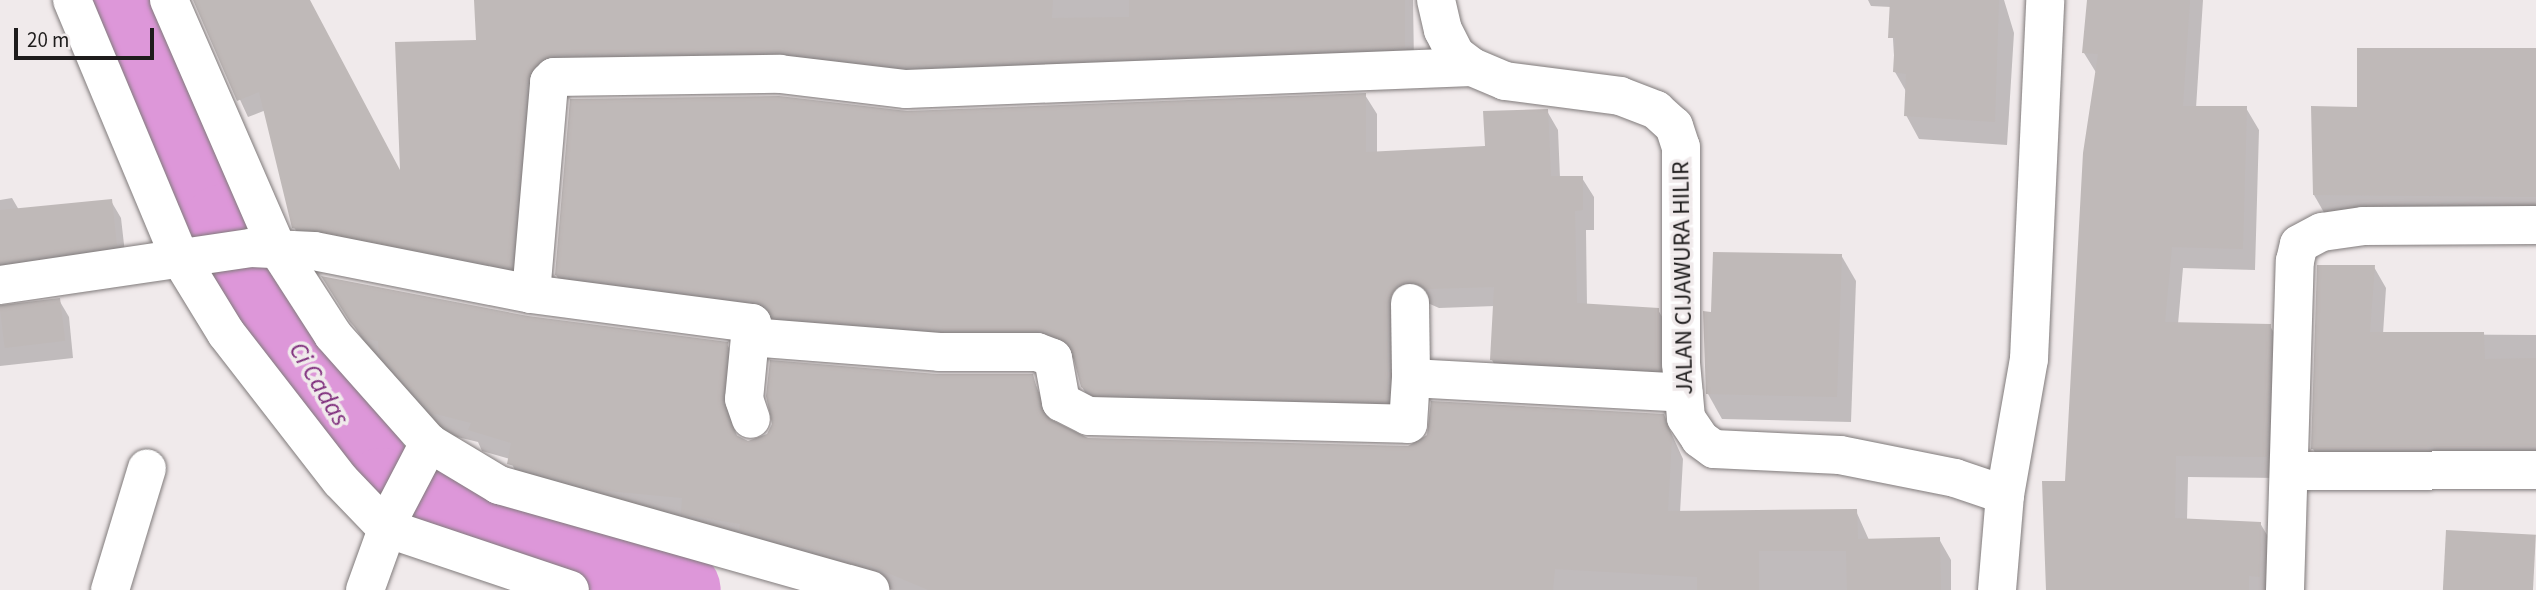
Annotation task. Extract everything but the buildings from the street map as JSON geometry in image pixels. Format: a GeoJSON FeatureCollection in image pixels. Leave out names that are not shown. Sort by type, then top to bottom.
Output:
{"type":"FeatureCollection","features":[{"type":"Feature","properties":{"kind":"street"},"geometry":{"type":"LineString","coordinates":[[72,0],[184,257],[226,333],[279,405],[390,519],[570,590]]}},
{"type":"Feature","properties":{"kind":"street"},"geometry":{"type":"LineString","coordinates":[[169,0],[264,248],[423,452],[499,485],[865,589]]}},
{"type":"Feature","properties":{"kind":"street","name":"JALAN CIJAWURA HILIR"},"geometry":{"type":"LineString","coordinates":[[1436,0],[1443,30],[1456,55],[1472,66],[1516,83],[1620,96],[1656,110],[1674,126],[1681,147],[1686,418],[1700,439],[1714,449],[1840,455],[1955,478],[2005,495]]}},
{"type":"Feature","properties":{"kind":"street"},"geometry":{"type":"LineString","coordinates":[[1997,590],[2005,495],[2029,359],[2045,0]]}},
{"type":"Feature","properties":{"kind":"street"},"geometry":{"type":"LineString","coordinates":[[531,294],[549,82],[554,77],[780,74],[906,89],[1472,66]]}},
{"type":"Feature","properties":{"kind":"street"},"geometry":{"type":"LineString","coordinates":[[2285,590],[2295,261],[2299,244],[2322,232],[2363,226],[2536,225]]}},
{"type":"Feature","properties":{"kind":"street"},"geometry":{"type":"LineString","coordinates":[[0,285],[184,257],[264,248],[314,251],[531,294],[752,323],[744,399],[751,419]]}},
{"type":"Feature","properties":{"kind":"street"},"geometry":{"type":"LineString","coordinates":[[750,337],[939,352],[1037,352],[1053,358],[1061,402],[1089,416],[1408,424],[1411,378],[1410,303]]}},
{"type":"Feature","properties":{"kind":"street"},"geometry":{"type":"LineString","coordinates":[[1411,378],[1684,393]]}},
{"type":"Feature","properties":{"kind":"street"},"geometry":{"type":"LineString","coordinates":[[365,590],[390,519],[423,452]]}},
{"type":"Feature","properties":{"kind":"street"},"geometry":{"type":"LineString","coordinates":[[110,590],[147,468]]}},
{"type":"Feature","properties":{"kind":"street"},"geometry":{"type":"LineString","coordinates":[[2290,471],[2536,470]]}},
{"type":"Feature","properties":{"kind":"waterway","name":"Ci Cadas"},"geometry":{"type":"LineString","coordinates":[[113,0],[224,226],[382,490],[679,590]]}}]}
